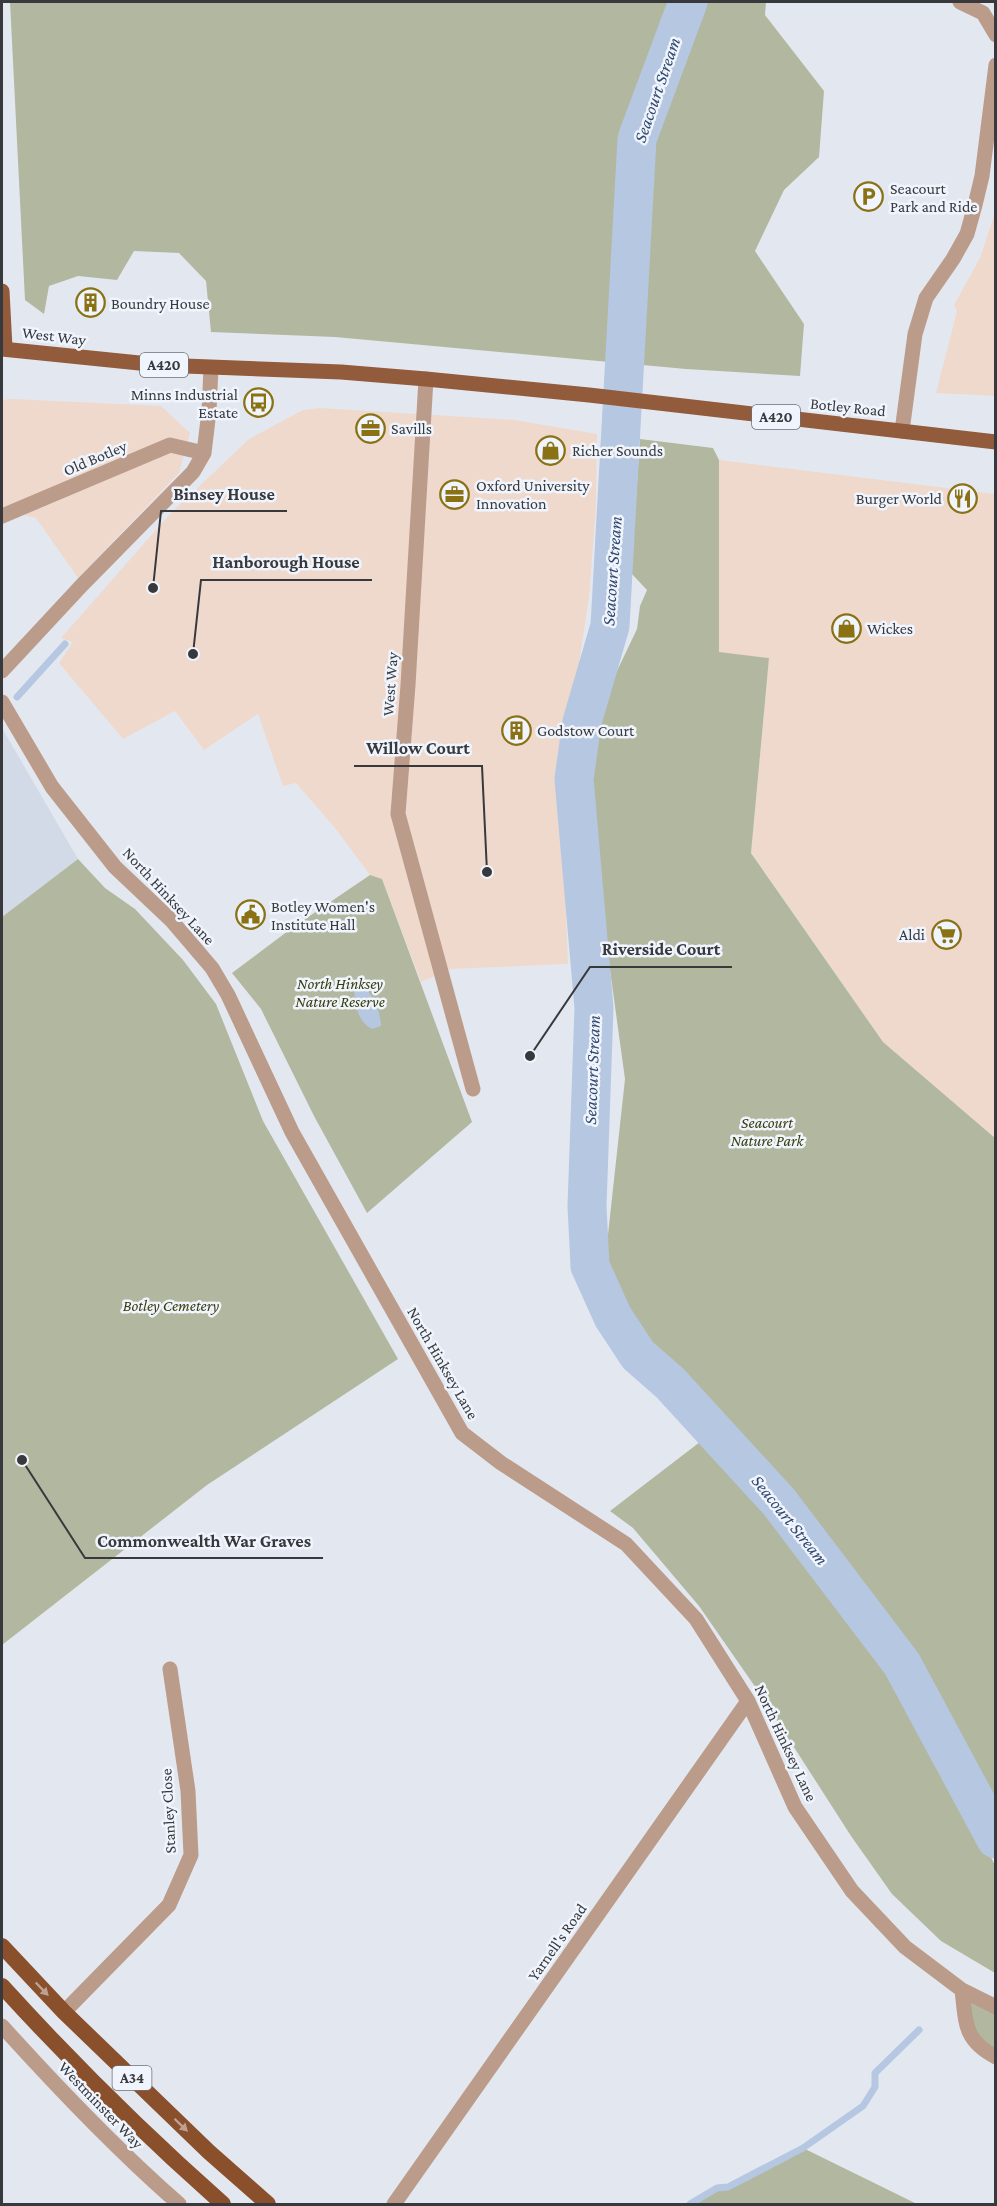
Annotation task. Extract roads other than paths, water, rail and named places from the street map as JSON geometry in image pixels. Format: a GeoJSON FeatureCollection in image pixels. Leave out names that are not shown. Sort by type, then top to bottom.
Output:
{"type":"FeatureCollection","features":[{"type":"Feature","properties":{"kind":"highway","name":"A34"},"geometry":{"type":"LineString","coordinates":[[2,1946],[64,2012],[209,2152],[268,2205]]}},
{"type":"Feature","properties":{"kind":"highway","name":"A34"},"geometry":{"type":"LineString","coordinates":[[2,1986],[65,2055],[156,2145],[224,2205]]}},
{"type":"Feature","properties":{"kind":"main road","name":"A420"},"geometry":{"type":"LineString","coordinates":[[2,291],[3,349]]}},
{"type":"Feature","properties":{"kind":"main road","name":"West Way"},"geometry":{"type":"LineString","coordinates":[[3,349],[118,362],[211,368],[341,372],[589,395]]}},
{"type":"Feature","properties":{"kind":"main road","name":"Botley Road"},"geometry":{"type":"LineString","coordinates":[[589,395],[996,442]]}},
{"type":"Feature","properties":{"kind":"street"},"geometry":{"type":"LineString","coordinates":[[960,2],[983,13],[996,35]]}},
{"type":"Feature","properties":{"kind":"street"},"geometry":{"type":"LineString","coordinates":[[902,431],[915,334],[926,298],[967,234],[975,205],[982,176],[996,64]]}},
{"type":"Feature","properties":{"kind":"street"},"geometry":{"type":"LineString","coordinates":[[2,671],[82,585],[193,472],[204,453],[211,368]]}},
{"type":"Feature","properties":{"kind":"street","name":"West Way"},"geometry":{"type":"LineString","coordinates":[[426,379],[398,814],[473,1089]]}},
{"type":"Feature","properties":{"kind":"street","name":"Old Botley"},"geometry":{"type":"LineString","coordinates":[[2,516],[170,445],[204,453]]}},
{"type":"Feature","properties":{"kind":"street","name":"North Hinksey Lane"},"geometry":{"type":"LineString","coordinates":[[2,702],[52,787],[108,858],[174,923],[212,968],[228,995],[292,1132],[462,1433],[501,1463],[626,1544],[696,1618],[748,1701],[795,1807],[852,1892],[905,1947],[962,1990],[996,2007]]}},
{"type":"Feature","properties":{"kind":"street","name":"Stanley Close"},"geometry":{"type":"LineString","coordinates":[[64,2012],[169,1905],[191,1856],[188,1791],[170,1669]]}},
{"type":"Feature","properties":{"kind":"street","name":"Yarnell's Road"},"geometry":{"type":"LineString","coordinates":[[394,2205],[748,1701]]}},
{"type":"Feature","properties":{"kind":"street"},"geometry":{"type":"LineString","coordinates":[[962,1990],[967,2031],[982,2050],[996,2057]]}},
{"type":"Feature","properties":{"kind":"street","name":"Westminster Way"},"geometry":{"type":"LineString","coordinates":[[2,2026],[65,2095],[141,2172],[179,2205]]}},
{"type":"Feature","properties":{"kind":"water"},"geometry":{"type":"Polygon","coordinates":[[[364,987],[374,1000],[379,1015],[381,1026],[372,1029],[360,1018],[355,1001],[354,990],[364,987]]]}},
{"type":"Feature","properties":{"kind":"waterway","name":"Seacourt Stream"},"geometry":{"type":"LineString","coordinates":[[688,2],[637,139],[610,626],[582,722],[574,779],[594,1008],[587,1206],[590,1266],[613,1317],[638,1355],[670,1383],[779,1502],[902,1664],[996,1839]]}},
{"type":"Feature","properties":{"kind":"waterway"},"geometry":{"type":"LineString","coordinates":[[17,697],[65,644]]}},
{"type":"Feature","properties":{"kind":"waterway"},"geometry":{"type":"LineString","coordinates":[[690,2204],[717,2188],[728,2187],[803,2148],[863,2106],[875,2087],[875,2073],[919,2030]]}},
{"type":"Feature","properties":{"kind":"place","name":"Seacourt Park and Ride"},"geometry":{"type":"Point","coordinates":[869,197]}},
{"type":"Feature","properties":{"kind":"place","name":"Boundry House"},"geometry":{"type":"Point","coordinates":[90,303]}},
{"type":"Feature","properties":{"kind":"place","name":"Minns Industrial Estate"},"geometry":{"type":"Point","coordinates":[259,403]}},
{"type":"Feature","properties":{"kind":"place","name":"Savills"},"geometry":{"type":"Point","coordinates":[370,428]}},
{"type":"Feature","properties":{"kind":"place","name":"Richer Sounds"},"geometry":{"type":"Point","coordinates":[551,450]}},
{"type":"Feature","properties":{"kind":"place","name":"Oxford University Innovation"},"geometry":{"type":"Point","coordinates":[455,494]}},
{"type":"Feature","properties":{"kind":"place","name":"Burger World"},"geometry":{"type":"Point","coordinates":[963,498]}},
{"type":"Feature","properties":{"kind":"place","name":"Binsey House"},"geometry":{"type":"Point","coordinates":[153,588]}},
{"type":"Feature","properties":{"kind":"place","name":"Wickes"},"geometry":{"type":"Point","coordinates":[846,628]}},
{"type":"Feature","properties":{"kind":"place","name":"Hanborough House"},"geometry":{"type":"Point","coordinates":[193,654]}},
{"type":"Feature","properties":{"kind":"place","name":"Godstow Court"},"geometry":{"type":"Point","coordinates":[516,730]}},
{"type":"Feature","properties":{"kind":"place","name":"Willow Court"},"geometry":{"type":"Point","coordinates":[487,872]}},
{"type":"Feature","properties":{"kind":"place","name":"Botley Women's Institute Hall"},"geometry":{"type":"Point","coordinates":[250,915]}},
{"type":"Feature","properties":{"kind":"place","name":"Aldi"},"geometry":{"type":"Point","coordinates":[946,934]}},
{"type":"Feature","properties":{"kind":"place","name":"Riverside Court"},"geometry":{"type":"Point","coordinates":[530,1056]}},
{"type":"Feature","properties":{"kind":"place","name":"Commonwealth War Graves"},"geometry":{"type":"Point","coordinates":[22,1460]}},
{"type":"Feature","properties":{"kind":"park label","name":"North Hinksey Nature Reserve"},"geometry":{"type":"Point","coordinates":[340,992]}},
{"type":"Feature","properties":{"kind":"park label","name":"Seacourt Nature Park"},"geometry":{"type":"Point","coordinates":[767,1131]}},
{"type":"Feature","properties":{"kind":"park label","name":"Botley Cemetery"},"geometry":{"type":"Point","coordinates":[171,1305]}}]}
